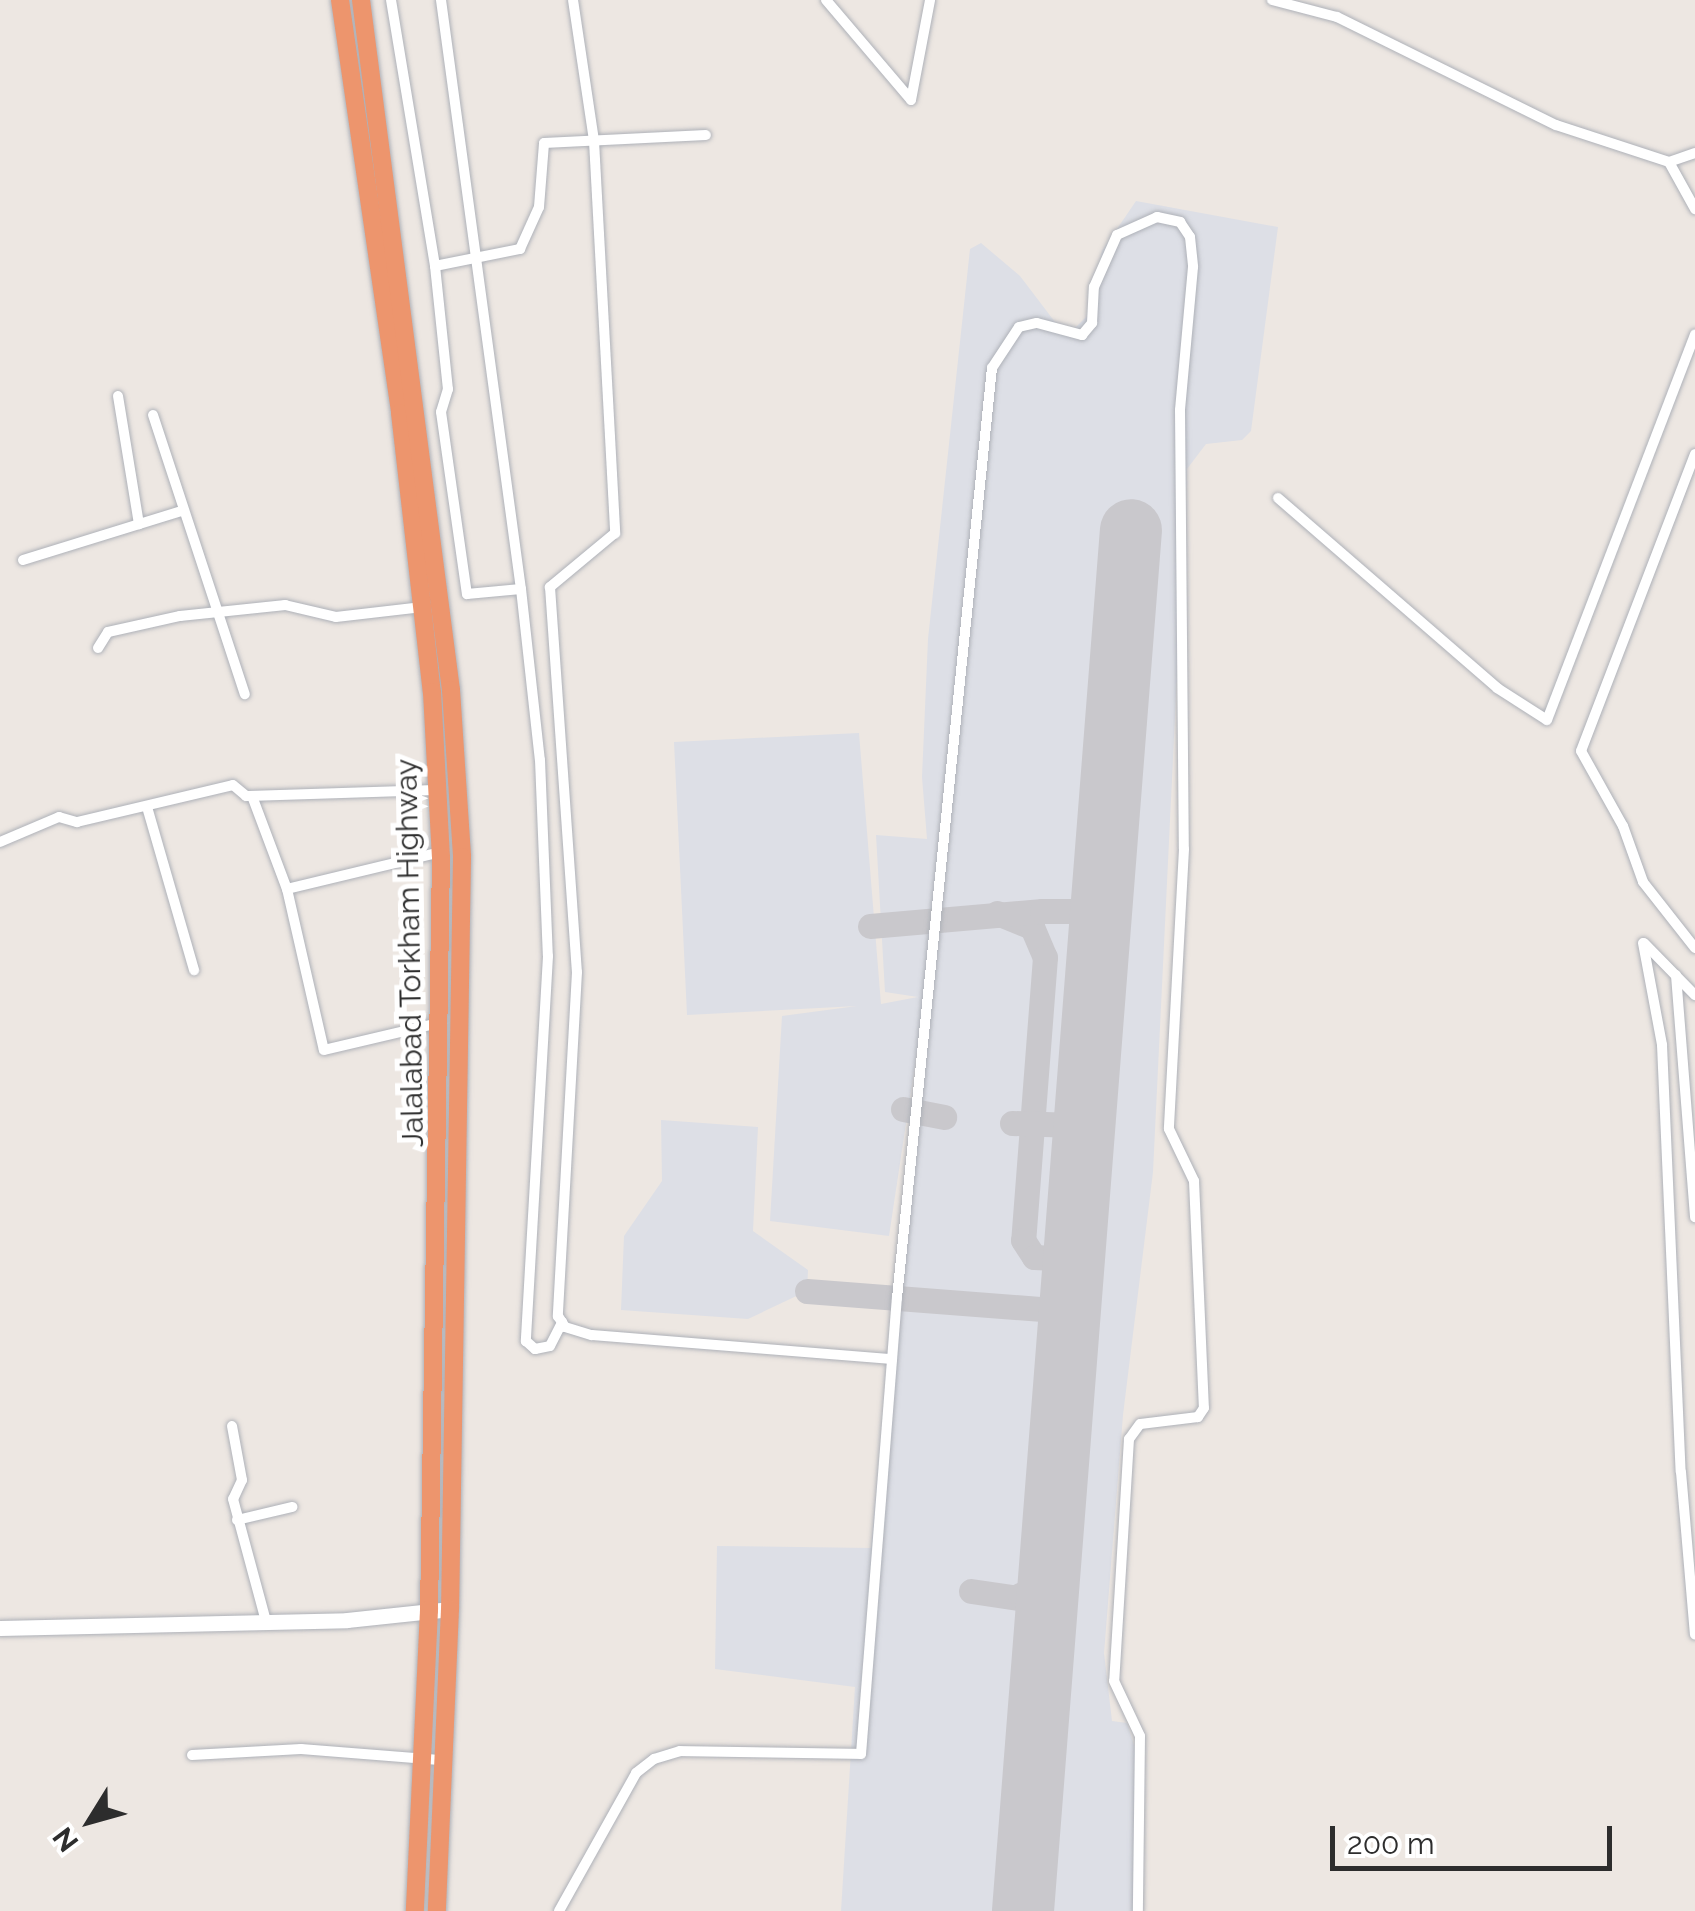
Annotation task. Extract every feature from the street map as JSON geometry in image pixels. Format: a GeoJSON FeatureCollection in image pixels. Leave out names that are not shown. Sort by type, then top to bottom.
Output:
{"type":"FeatureCollection","features":[{"type":"Feature","properties":{"kind":"highway","name":"Jalalabad Torkham Highway"},"geometry":{"type":"LineString","coordinates":[[340,0],[422,607],[441,852],[443,1022],[429,1610],[418,1758],[415,1911]]}},
{"type":"Feature","properties":{"kind":"highway"},"geometry":{"type":"LineString","coordinates":[[361,0],[449,670],[462,857],[450,1609],[436,1911]]}},
{"type":"Feature","properties":{"kind":"street"},"geometry":{"type":"LineString","coordinates":[[392,0],[434,266],[448,389],[441,412],[467,594],[521,589]]}},
{"type":"Feature","properties":{"kind":"street"},"geometry":{"type":"LineString","coordinates":[[442,0],[521,589],[540,760],[548,956],[526,1341],[535,1349],[550,1346],[562,1322],[559,1242],[577,972],[550,587],[615,532],[594,141],[574,0]]}},
{"type":"Feature","properties":{"kind":"street"},"geometry":{"type":"LineString","coordinates":[[826,0],[911,100],[930,0]]}},
{"type":"Feature","properties":{"kind":"street"},"geometry":{"type":"LineString","coordinates":[[1272,0],[1337,17],[1556,125],[1669,162],[1695,152]]}},
{"type":"Feature","properties":{"kind":"street"},"geometry":{"type":"LineString","coordinates":[[434,266],[520,249],[539,207],[544,144],[706,136]]}},
{"type":"Feature","properties":{"kind":"street"},"geometry":{"type":"LineString","coordinates":[[1669,162],[1695,209]]}},
{"type":"Feature","properties":{"kind":"street"},"geometry":{"type":"LineString","coordinates":[[559,1911],[636,1773],[654,1758],[680,1750],[860,1754],[892,1359],[992,368],[1019,328],[1038,324],[1082,336],[1092,323],[1094,286],[1117,234],[1158,217],[1180,222],[1190,237],[1193,267],[1180,410],[1184,849],[1169,1129],[1194,1181],[1204,1408],[1198,1416],[1140,1424],[1130,1439],[1114,1681],[1140,1736],[1138,1911]]}},
{"type":"Feature","properties":{"kind":"street"},"geometry":{"type":"LineString","coordinates":[[1278,498],[1497,688],[1547,720],[1695,334]]}},
{"type":"Feature","properties":{"kind":"street"},"geometry":{"type":"LineString","coordinates":[[118,396],[139,524]]}},
{"type":"Feature","properties":{"kind":"street"},"geometry":{"type":"LineString","coordinates":[[153,415],[181,511]]}},
{"type":"Feature","properties":{"kind":"street"},"geometry":{"type":"LineString","coordinates":[[1695,454],[1581,751],[1624,826],[1643,882],[1695,948]]}},
{"type":"Feature","properties":{"kind":"street"},"geometry":{"type":"LineString","coordinates":[[22,560],[181,511],[191,515],[216,612],[245,694]]}},
{"type":"Feature","properties":{"kind":"street"},"geometry":{"type":"LineString","coordinates":[[98,648],[108,632],[216,612],[285,606],[336,617],[422,607]]}},
{"type":"Feature","properties":{"kind":"street"},"geometry":{"type":"LineString","coordinates":[[0,842],[59,817],[77,822],[233,785],[252,796],[438,790]]}},
{"type":"Feature","properties":{"kind":"street"},"geometry":{"type":"LineString","coordinates":[[252,796],[287,889],[324,1050],[443,1022]]}},
{"type":"Feature","properties":{"kind":"street"},"geometry":{"type":"LineString","coordinates":[[147,807],[194,970]]}},
{"type":"Feature","properties":{"kind":"street"},"geometry":{"type":"LineString","coordinates":[[287,889],[441,852]]}},
{"type":"Feature","properties":{"kind":"street"},"geometry":{"type":"LineString","coordinates":[[1695,994],[1643,942],[1662,1045],[1681,1472],[1695,1634]]}},
{"type":"Feature","properties":{"kind":"street"},"geometry":{"type":"LineString","coordinates":[[1676,975],[1695,1217]]}},
{"type":"Feature","properties":{"kind":"street"},"geometry":{"type":"LineString","coordinates":[[562,1322],[592,1336],[892,1359]]}},
{"type":"Feature","properties":{"kind":"street"},"geometry":{"type":"LineString","coordinates":[[232,1426],[242,1480],[232,1498],[266,1621]]}},
{"type":"Feature","properties":{"kind":"street"},"geometry":{"type":"LineString","coordinates":[[238,1520],[292,1507]]}},
{"type":"Feature","properties":{"kind":"street"},"geometry":{"type":"LineString","coordinates":[[0,1628],[266,1621],[450,1609]]}},
{"type":"Feature","properties":{"kind":"street"},"geometry":{"type":"LineString","coordinates":[[192,1756],[301,1748],[440,1760]]}},
{"type":"Feature","properties":{"kind":"shaded area"},"geometry":{"type":"Polygon","coordinates":[[[1136,201],[1278,227],[1251,431],[1242,440],[1206,444],[1187,469],[1153,1172],[1123,1415],[1104,1653],[1112,1721],[1127,1723],[1137,1755],[1133,1911],[841,1911],[855,1687],[715,1669],[717,1546],[871,1548],[918,1044],[889,1236],[770,1221],[782,1016],[857,1006],[687,1015],[674,742],[859,733],[881,1004],[918,997],[885,992],[876,835],[927,839],[922,777],[928,639],[970,249],[981,243],[1020,276],[1055,322],[1072,331],[1087,316],[1102,251],[1136,201]]]}},
{"type":"Feature","properties":{"kind":"shaded area"},"geometry":{"type":"Polygon","coordinates":[[[661,1120],[758,1127],[753,1231],[808,1270],[807,1291],[748,1319],[621,1310],[624,1236],[662,1181],[661,1120]]]}},
{"type":"Feature","properties":{"kind":"taxiway"},"geometry":{"type":"LineString","coordinates":[[870,926],[1042,911],[1090,911],[1101,922]]}},
{"type":"Feature","properties":{"kind":"taxiway"},"geometry":{"type":"LineString","coordinates":[[997,913],[1032,927],[1045,957],[1023,1240],[1034,1257],[1074,1259]]}},
{"type":"Feature","properties":{"kind":"taxiway"},"geometry":{"type":"LineString","coordinates":[[1074,1125],[1087,1102]]}},
{"type":"Feature","properties":{"kind":"taxiway"},"geometry":{"type":"LineString","coordinates":[[903,1109],[944,1117]]}},
{"type":"Feature","properties":{"kind":"taxiway"},"geometry":{"type":"LineString","coordinates":[[1012,1123],[1074,1125],[1085,1139]]}},
{"type":"Feature","properties":{"kind":"taxiway"},"geometry":{"type":"LineString","coordinates":[[1052,1310],[1067,1305],[1073,1289]]}},
{"type":"Feature","properties":{"kind":"taxiway"},"geometry":{"type":"LineString","coordinates":[[807,1291],[1052,1310],[1064,1317],[1069,1336]]}},
{"type":"Feature","properties":{"kind":"taxiway"},"geometry":{"type":"LineString","coordinates":[[1020,1595],[1040,1586],[1052,1544]]}},
{"type":"Feature","properties":{"kind":"taxiway"},"geometry":{"type":"LineString","coordinates":[[971,1591],[1032,1600],[1040,1610],[1045,1637]]}},
{"type":"Feature","properties":{"kind":"runway"},"geometry":{"type":"LineString","coordinates":[[1023,1911],[1131,530]]}}]}
